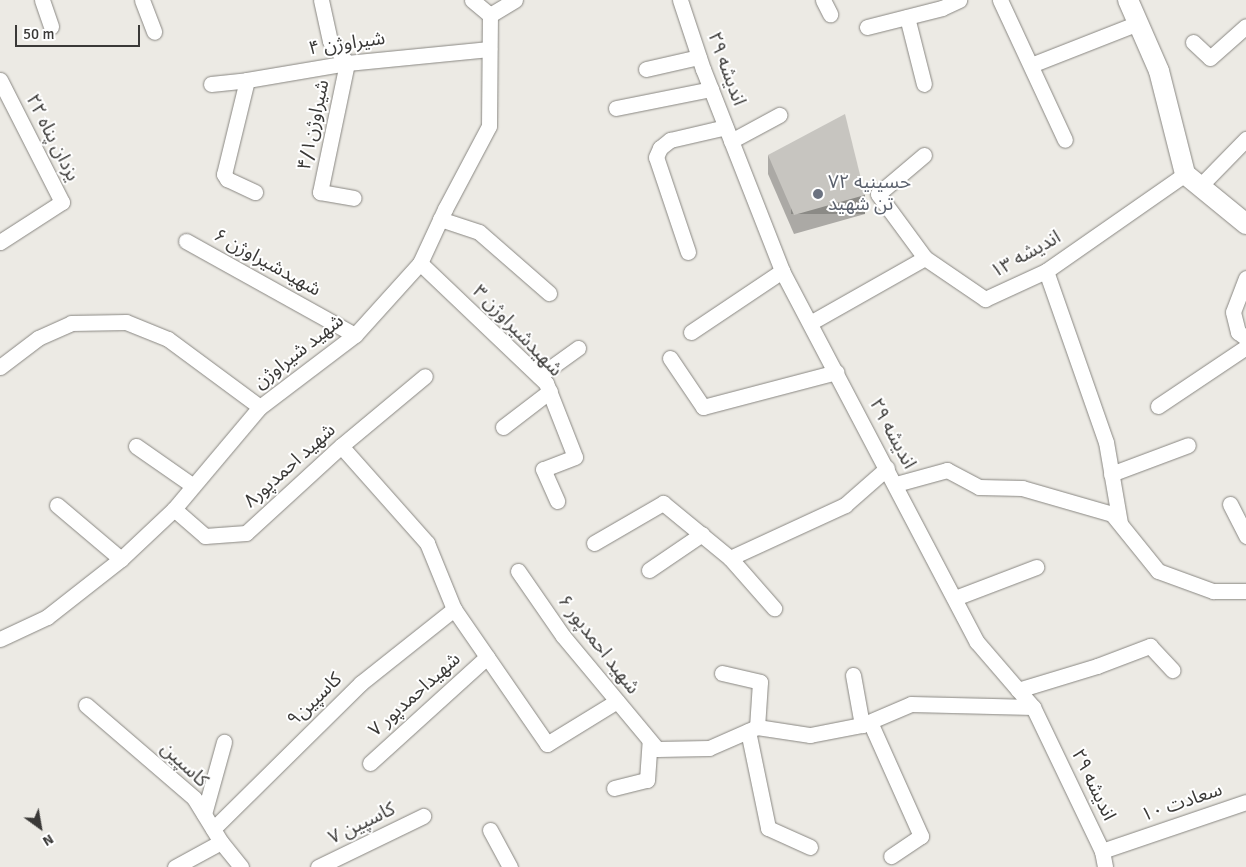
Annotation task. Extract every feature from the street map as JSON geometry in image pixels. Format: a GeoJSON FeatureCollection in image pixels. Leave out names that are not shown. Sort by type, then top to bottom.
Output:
{"type":"FeatureCollection","features":[{"type":"Feature","properties":{"kind":"main road"},"geometry":{"type":"LineString","coordinates":[[1128,0],[1159,71],[1192,180],[1246,224]]}},
{"type":"Feature","properties":{"kind":"street"},"geometry":{"type":"LineString","coordinates":[[42,0],[51,26]]}},
{"type":"Feature","properties":{"kind":"street"},"geometry":{"type":"LineString","coordinates":[[142,0],[154,32]]}},
{"type":"Feature","properties":{"kind":"street"},"geometry":{"type":"LineString","coordinates":[[321,0],[330,40],[347,63]]}},
{"type":"Feature","properties":{"kind":"street"},"geometry":{"type":"LineString","coordinates":[[472,0],[490,15],[515,0]]}},
{"type":"Feature","properties":{"kind":"street","name":"اندیشه ۲۹"},"geometry":{"type":"LineString","coordinates":[[680,0],[711,89],[782,271],[896,484],[977,642],[1033,708],[1102,851],[1105,867]]}},
{"type":"Feature","properties":{"kind":"street"},"geometry":{"type":"LineString","coordinates":[[823,0],[830,14]]}},
{"type":"Feature","properties":{"kind":"street"},"geometry":{"type":"LineString","coordinates":[[867,27],[942,8],[959,0]]}},
{"type":"Feature","properties":{"kind":"street"},"geometry":{"type":"LineString","coordinates":[[1000,0],[1065,140]]}},
{"type":"Feature","properties":{"kind":"street","name":"شهید شیراوژن"},"geometry":{"type":"LineString","coordinates":[[0,639],[47,617],[121,559],[174,509],[192,485],[260,407],[355,335],[420,263],[440,218],[489,126],[490,15]]}},
{"type":"Feature","properties":{"kind":"street"},"geometry":{"type":"LineString","coordinates":[[907,17],[924,84]]}},
{"type":"Feature","properties":{"kind":"street"},"geometry":{"type":"LineString","coordinates":[[1031,65],[1138,23]]}},
{"type":"Feature","properties":{"kind":"street"},"geometry":{"type":"LineString","coordinates":[[1193,42],[1210,58],[1246,26]]}},
{"type":"Feature","properties":{"kind":"street","name":"شیراوژن ۴"},"geometry":{"type":"LineString","coordinates":[[211,84],[247,80],[347,63],[489,49]]}},
{"type":"Feature","properties":{"kind":"street"},"geometry":{"type":"LineString","coordinates":[[646,68],[699,57]]}},
{"type":"Feature","properties":{"kind":"street","name":"شیراوژن۴/۱"},"geometry":{"type":"LineString","coordinates":[[347,63],[320,192],[353,198]]}},
{"type":"Feature","properties":{"kind":"street","name":"یزدان پناه ۲۲"},"geometry":{"type":"LineString","coordinates":[[0,80],[62,202],[0,242]]}},
{"type":"Feature","properties":{"kind":"street"},"geometry":{"type":"LineString","coordinates":[[247,80],[224,174],[227,179],[255,192]]}},
{"type":"Feature","properties":{"kind":"street"},"geometry":{"type":"LineString","coordinates":[[616,108],[711,89]]}},
{"type":"Feature","properties":{"kind":"street"},"geometry":{"type":"LineString","coordinates":[[688,252],[656,157],[660,148],[670,140],[728,134],[779,115]]}},
{"type":"Feature","properties":{"kind":"street","name":"اندیشه ۱۳"},"geometry":{"type":"LineString","coordinates":[[924,155],[878,194],[924,258],[986,299],[1046,271],[1192,180],[1246,139]]}},
{"type":"Feature","properties":{"kind":"street"},"geometry":{"type":"LineString","coordinates":[[440,218],[479,232],[549,293]]}},
{"type":"Feature","properties":{"kind":"street","name":"شهیدشیراوژن ۶"},"geometry":{"type":"LineString","coordinates":[[186,241],[355,335]]}},
{"type":"Feature","properties":{"kind":"street"},"geometry":{"type":"LineString","coordinates":[[810,322],[924,258]]}},
{"type":"Feature","properties":{"kind":"street","name":"شهیدشیراوژن ۳"},"geometry":{"type":"LineString","coordinates":[[420,263],[539,376],[550,392],[575,457],[543,468],[557,502]]}},
{"type":"Feature","properties":{"kind":"street"},"geometry":{"type":"LineString","coordinates":[[691,332],[782,271]]}},
{"type":"Feature","properties":{"kind":"street"},"geometry":{"type":"LineString","coordinates":[[1046,271],[1106,442],[1116,519],[1158,571],[1213,591],[1246,591]]}},
{"type":"Feature","properties":{"kind":"street"},"geometry":{"type":"LineString","coordinates":[[1246,278],[1233,312],[1238,332],[1246,338]]}},
{"type":"Feature","properties":{"kind":"street"},"geometry":{"type":"LineString","coordinates":[[0,367],[38,338],[71,323],[126,322],[168,339],[260,407]]}},
{"type":"Feature","properties":{"kind":"street"},"geometry":{"type":"LineString","coordinates":[[1158,406],[1246,347]]}},
{"type":"Feature","properties":{"kind":"street"},"geometry":{"type":"LineString","coordinates":[[539,376],[578,348]]}},
{"type":"Feature","properties":{"kind":"street"},"geometry":{"type":"LineString","coordinates":[[670,358],[703,407],[836,372]]}},
{"type":"Feature","properties":{"kind":"street","name":"شهید احمدپور۸"},"geometry":{"type":"LineString","coordinates":[[174,509],[205,536],[246,533],[341,446],[425,376]]}},
{"type":"Feature","properties":{"kind":"street"},"geometry":{"type":"LineString","coordinates":[[503,427],[550,392]]}},
{"type":"Feature","properties":{"kind":"street"},"geometry":{"type":"LineString","coordinates":[[136,446],[192,485]]}},
{"type":"Feature","properties":{"kind":"street"},"geometry":{"type":"LineString","coordinates":[[341,446],[427,544],[454,609],[547,744],[617,701]]}},
{"type":"Feature","properties":{"kind":"street"},"geometry":{"type":"LineString","coordinates":[[1111,474],[1188,446]]}},
{"type":"Feature","properties":{"kind":"street"},"geometry":{"type":"LineString","coordinates":[[730,558],[844,505],[887,468]]}},
{"type":"Feature","properties":{"kind":"street"},"geometry":{"type":"LineString","coordinates":[[896,484],[948,470],[978,487],[1022,488],[1116,519]]}},
{"type":"Feature","properties":{"kind":"street"},"geometry":{"type":"LineString","coordinates":[[594,543],[663,503],[730,558],[774,608]]}},
{"type":"Feature","properties":{"kind":"street"},"geometry":{"type":"LineString","coordinates":[[1230,504],[1246,536]]}},
{"type":"Feature","properties":{"kind":"street"},"geometry":{"type":"LineString","coordinates":[[57,505],[121,559]]}},
{"type":"Feature","properties":{"kind":"street"},"geometry":{"type":"LineString","coordinates":[[649,570],[702,534]]}},
{"type":"Feature","properties":{"kind":"street"},"geometry":{"type":"LineString","coordinates":[[955,598],[1036,567]]}},
{"type":"Feature","properties":{"kind":"street","name":"شهید احمدپور ۶"},"geometry":{"type":"LineString","coordinates":[[518,571],[563,636],[650,741]]}},
{"type":"Feature","properties":{"kind":"street","name":"کاسپین۹"},"geometry":{"type":"LineString","coordinates":[[213,829],[361,683],[454,609]]}},
{"type":"Feature","properties":{"kind":"street"},"geometry":{"type":"LineString","coordinates":[[1018,690],[1097,666],[1150,646],[1172,670]]}},
{"type":"Feature","properties":{"kind":"street","name":"شهیداحمدپور ۷"},"geometry":{"type":"LineString","coordinates":[[370,763],[487,657]]}},
{"type":"Feature","properties":{"kind":"street"},"geometry":{"type":"LineString","coordinates":[[722,673],[760,682],[753,729],[768,828],[810,847]]}},
{"type":"Feature","properties":{"kind":"street"},"geometry":{"type":"LineString","coordinates":[[853,675],[866,724],[921,836],[892,856]]}},
{"type":"Feature","properties":{"kind":"street"},"geometry":{"type":"LineString","coordinates":[[650,741],[657,749],[709,748],[753,729],[810,735],[866,724],[911,704],[1033,708]]}},
{"type":"Feature","properties":{"kind":"street","name":"کاسپین"},"geometry":{"type":"LineString","coordinates":[[86,705],[194,798],[221,842],[241,867]]}},
{"type":"Feature","properties":{"kind":"street"},"geometry":{"type":"LineString","coordinates":[[614,788],[647,780],[650,741]]}},
{"type":"Feature","properties":{"kind":"street"},"geometry":{"type":"LineString","coordinates":[[204,814],[224,742]]}},
{"type":"Feature","properties":{"kind":"street","name":"سعادت ۱۰"},"geometry":{"type":"LineString","coordinates":[[1102,851],[1246,802]]}},
{"type":"Feature","properties":{"kind":"street","name":"کاسپین ۷"},"geometry":{"type":"LineString","coordinates":[[318,867],[424,816]]}},
{"type":"Feature","properties":{"kind":"street"},"geometry":{"type":"LineString","coordinates":[[490,830],[510,867]]}},
{"type":"Feature","properties":{"kind":"street"},"geometry":{"type":"LineString","coordinates":[[175,867],[221,842]]}},
{"type":"Feature","properties":{"kind":"building","name":"حسینیه ۷۲ تن شهید"},"geometry":{"type":"Polygon","coordinates":[[[845,114],[865,195],[794,215],[768,155],[845,114]]]}},
{"type":"Feature","properties":{"kind":"place","name":"حسینیه ۷۲ تن شهید"},"geometry":{"type":"Point","coordinates":[818,194]}}]}
